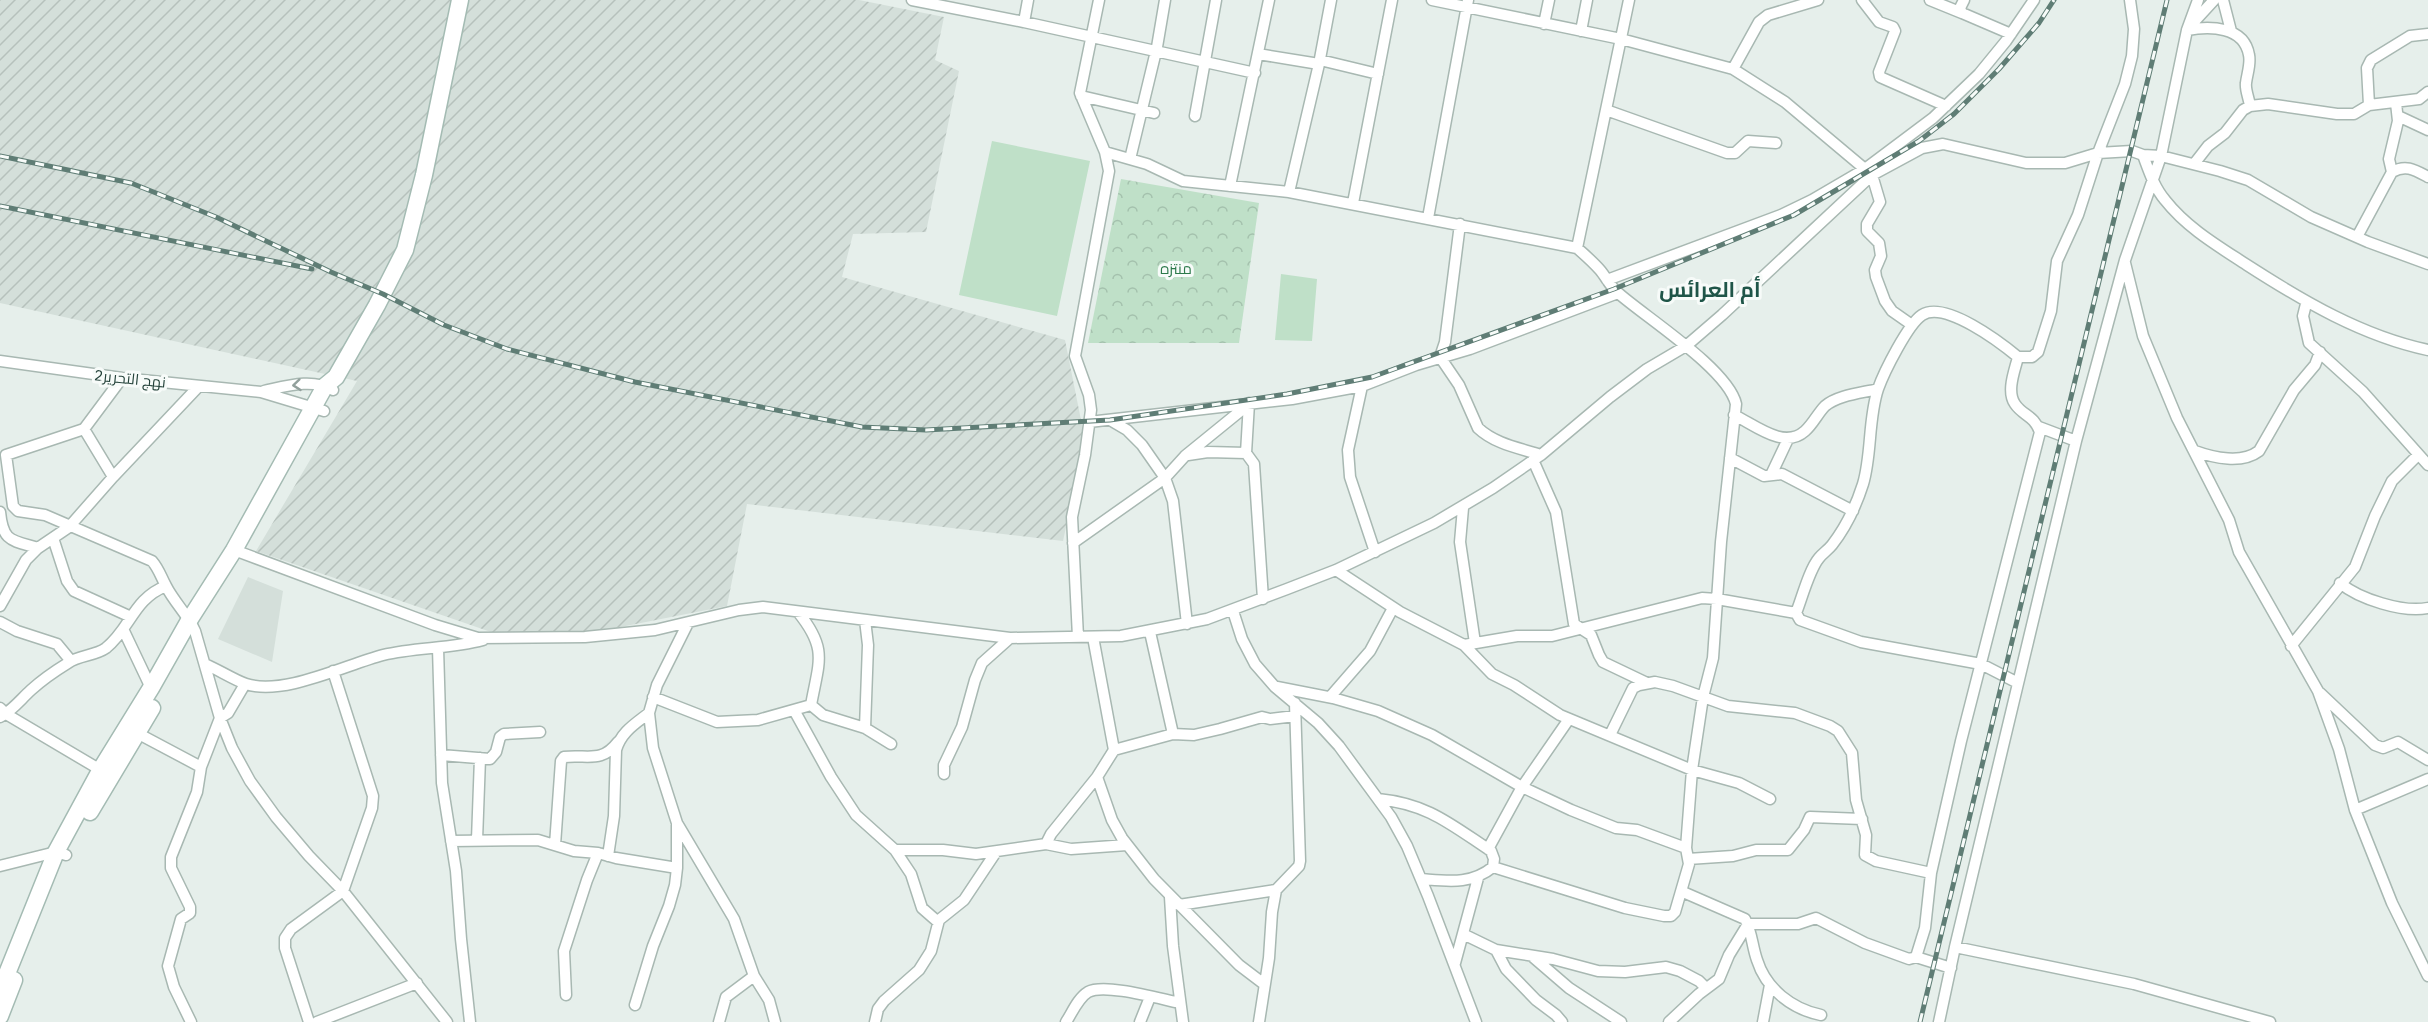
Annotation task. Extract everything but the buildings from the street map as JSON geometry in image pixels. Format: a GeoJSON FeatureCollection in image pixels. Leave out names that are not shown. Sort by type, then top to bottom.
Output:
{"type":"FeatureCollection","features":[{"type":"Feature","properties":{"kind":"main road"},"geometry":{"type":"LineString","coordinates":[[0,991],[5,964],[61,854],[151,688],[239,553],[377,305],[405,250],[417,205],[460,0]]}},
{"type":"Feature","properties":{"kind":"main road"},"geometry":{"type":"LineString","coordinates":[[106,773],[138,733],[192,625]]}},
{"type":"Feature","properties":{"kind":"main road"},"geometry":{"type":"LineString","coordinates":[[0,1016],[61,854]]}},
{"type":"Feature","properties":{"kind":"street"},"geometry":{"type":"LineString","coordinates":[[912,0],[933,2],[1255,73]]}},
{"type":"Feature","properties":{"kind":"street"},"geometry":{"type":"LineString","coordinates":[[1024,22],[1028,0]]}},
{"type":"Feature","properties":{"kind":"street"},"geometry":{"type":"LineString","coordinates":[[1078,637],[1072,517],[1085,455],[1089,395],[1075,356],[1108,179],[1108,162],[1105,152],[1080,87],[1099,0]]}},
{"type":"Feature","properties":{"kind":"street"},"geometry":{"type":"LineString","coordinates":[[1130,159],[1156,52],[1165,0]]}},
{"type":"Feature","properties":{"kind":"street"},"geometry":{"type":"LineString","coordinates":[[1195,116],[1216,0]]}},
{"type":"Feature","properties":{"kind":"street"},"geometry":{"type":"LineString","coordinates":[[1230,186],[1269,0]]}},
{"type":"Feature","properties":{"kind":"street"},"geometry":{"type":"LineString","coordinates":[[1289,192],[1320,62],[1331,0]]}},
{"type":"Feature","properties":{"kind":"street"},"geometry":{"type":"LineString","coordinates":[[1353,203],[1392,0]]}},
{"type":"Feature","properties":{"kind":"street"},"geometry":{"type":"LineString","coordinates":[[1432,0],[1467,4],[1545,24],[1621,39],[1733,69],[1785,102],[1869,172],[1880,202],[1867,224],[1867,231],[1879,243],[1881,256],[1875,270],[1876,277],[1892,310],[1912,324]]}},
{"type":"Feature","properties":{"kind":"street"},"geometry":{"type":"LineString","coordinates":[[1545,24],[1549,0]]}},
{"type":"Feature","properties":{"kind":"street"},"geometry":{"type":"LineString","coordinates":[[1581,32],[1587,0]]}},
{"type":"Feature","properties":{"kind":"street"},"geometry":{"type":"LineString","coordinates":[[1577,248],[1629,0]]}},
{"type":"Feature","properties":{"kind":"street"},"geometry":{"type":"LineString","coordinates":[[1733,69],[1759,22],[1768,15],[1818,0]]}},
{"type":"Feature","properties":{"kind":"street"},"geometry":{"type":"LineString","coordinates":[[1862,0],[1879,22],[1893,27],[1895,31],[1879,72],[1880,77],[1946,106]]}},
{"type":"Feature","properties":{"kind":"street"},"geometry":{"type":"LineString","coordinates":[[1930,0],[2011,34]]}},
{"type":"Feature","properties":{"kind":"street"},"geometry":{"type":"LineString","coordinates":[[1962,14],[1960,8],[1964,0]]}},
{"type":"Feature","properties":{"kind":"street"},"geometry":{"type":"LineString","coordinates":[[239,553],[435,625],[489,639],[585,637],[655,630],[739,610],[763,607],[1010,638],[1121,636],[1187,624],[1233,610],[1336,570],[1463,508],[1537,458],[1610,396],[1647,369],[1686,346],[1722,315],[1869,172],[1946,106],[1979,74],[2011,34],[2034,0]]}},
{"type":"Feature","properties":{"kind":"street"},"geometry":{"type":"LineString","coordinates":[[1796,613],[1815,565],[1839,536],[1853,511],[1865,475],[1878,389],[1900,341],[1912,324],[1923,313],[1939,312],[1966,321],[1993,336],[2019,357],[2032,357],[2038,352],[2051,311],[2057,261],[2090,185],[2098,153],[2125,84],[2132,56],[2134,29],[2130,0]]}},
{"type":"Feature","properties":{"kind":"street"},"geometry":{"type":"LineString","coordinates":[[1940,1022],[1955,947],[2076,441],[2125,260],[2162,156],[2187,30],[2198,0]]}},
{"type":"Feature","properties":{"kind":"street"},"geometry":{"type":"LineString","coordinates":[[2187,30],[2214,0]]}},
{"type":"Feature","properties":{"kind":"street"},"geometry":{"type":"LineString","coordinates":[[2223,0],[2231,31]]}},
{"type":"Feature","properties":{"kind":"street"},"geometry":{"type":"LineString","coordinates":[[1428,218],[1467,4]]}},
{"type":"Feature","properties":{"kind":"street"},"geometry":{"type":"LineString","coordinates":[[2187,30],[2199,28],[2231,31],[2243,40],[2250,57],[2246,86],[2250,106]]}},
{"type":"Feature","properties":{"kind":"street"},"geometry":{"type":"LineString","coordinates":[[2369,105],[2367,68],[2371,60],[2410,36],[2428,34]]}},
{"type":"Feature","properties":{"kind":"street"},"geometry":{"type":"LineString","coordinates":[[1258,54],[1320,62],[1378,74]]}},
{"type":"Feature","properties":{"kind":"street"},"geometry":{"type":"LineString","coordinates":[[2194,164],[2208,146],[2225,133],[2243,110],[2250,106],[2268,104],[2345,114],[2360,112],[2369,105],[2419,99],[2428,92]]}},
{"type":"Feature","properties":{"kind":"street"},"geometry":{"type":"LineString","coordinates":[[1082,96],[1154,113]]}},
{"type":"Feature","properties":{"kind":"street"},"geometry":{"type":"LineString","coordinates":[[2392,172],[2389,159],[2397,116],[2396,103]]}},
{"type":"Feature","properties":{"kind":"street"},"geometry":{"type":"LineString","coordinates":[[1606,110],[1727,153],[1735,153],[1748,141],[1776,143]]}},
{"type":"Feature","properties":{"kind":"street"},"geometry":{"type":"LineString","coordinates":[[2397,116],[2428,130]]}},
{"type":"Feature","properties":{"kind":"street"},"geometry":{"type":"LineString","coordinates":[[1607,280],[1781,215],[1922,148],[1942,144],[2026,163],[2065,163],[2098,153],[2132,151],[2143,155],[2162,156],[2248,180],[2311,217],[2428,264]]}},
{"type":"Feature","properties":{"kind":"street"},"geometry":{"type":"LineString","coordinates":[[1105,152],[1147,164],[1182,180],[1249,186],[1353,203],[1577,248],[1618,293],[1686,346],[1724,380],[1734,394],[1736,404],[1713,658],[1703,697],[1692,770],[1687,853],[1689,864],[1683,892],[1675,912],[1671,916],[1664,916],[1625,908],[1493,867]]}},
{"type":"Feature","properties":{"kind":"street"},"geometry":{"type":"LineString","coordinates":[[2143,155],[2152,181],[2164,199],[2186,223],[2306,303],[2398,344],[2428,350]]}},
{"type":"Feature","properties":{"kind":"street"},"geometry":{"type":"LineString","coordinates":[[2357,237],[2392,172],[2400,167],[2411,168],[2428,177]]}},
{"type":"Feature","properties":{"kind":"street"},"geometry":{"type":"LineString","coordinates":[[1440,357],[1445,342],[1460,224]]}},
{"type":"Feature","properties":{"kind":"street"},"geometry":{"type":"LineString","coordinates":[[2125,260],[2143,336],[2177,418],[2229,520],[2239,552],[2318,691],[2339,749],[2355,810],[2392,903],[2428,976]]}},
{"type":"Feature","properties":{"kind":"street"},"geometry":{"type":"LineString","coordinates":[[1089,422],[1250,404],[1362,386],[1618,293]]}},
{"type":"Feature","properties":{"kind":"street"},"geometry":{"type":"LineString","coordinates":[[2306,303],[2303,316],[2309,343],[2370,400],[2428,465]]}},
{"type":"Feature","properties":{"kind":"street"},"geometry":{"type":"LineString","coordinates":[[2195,451],[2214,457],[2239,458],[2252,456],[2259,451],[2294,390],[2315,365],[2320,352]]}},
{"type":"Feature","properties":{"kind":"street"},"geometry":{"type":"LineString","coordinates":[[1440,357],[1452,373],[1478,428],[1498,442],[1537,458],[1556,512],[1574,624],[1591,635],[1604,662],[1648,683]]}},
{"type":"Feature","properties":{"kind":"street"},"geometry":{"type":"LineString","coordinates":[[1916,957],[1925,928],[1931,873],[1961,741],[2040,432],[2036,421],[2014,404],[2011,390],[2019,357]]}},
{"type":"Feature","properties":{"kind":"street","name":"نهج التحرير2"},"geometry":{"type":"LineString","coordinates":[[0,361],[122,378],[261,392],[319,409]]}},
{"type":"Feature","properties":{"kind":"street"},"geometry":{"type":"LineString","coordinates":[[18,511],[11,500],[4,460],[84,429],[122,378]]}},
{"type":"Feature","properties":{"kind":"street","name":"نهج التحرير2"},"geometry":{"type":"LineString","coordinates":[[261,392],[300,383],[332,383]]}},
{"type":"Feature","properties":{"kind":"street"},"geometry":{"type":"LineString","coordinates":[[0,606],[26,560],[38,548],[69,527],[199,386]]}},
{"type":"Feature","properties":{"kind":"street"},"geometry":{"type":"LineString","coordinates":[[1362,386],[1348,450],[1350,477],[1375,552]]}},
{"type":"Feature","properties":{"kind":"street"},"geometry":{"type":"LineString","coordinates":[[1734,415],[1779,438],[1788,440],[1805,432],[1824,407],[1833,401],[1878,389]]}},
{"type":"Feature","properties":{"kind":"street"},"geometry":{"type":"LineString","coordinates":[[1073,543],[1165,477],[1185,456],[1250,404]]}},
{"type":"Feature","properties":{"kind":"street"},"geometry":{"type":"LineString","coordinates":[[1250,404],[1246,453],[1254,464],[1263,599]]}},
{"type":"Feature","properties":{"kind":"street"},"geometry":{"type":"LineString","coordinates":[[1110,420],[1127,430],[1142,445],[1165,477],[1173,501],[1187,624]]}},
{"type":"Feature","properties":{"kind":"street"},"geometry":{"type":"LineString","coordinates":[[2038,427],[2076,441]]}},
{"type":"Feature","properties":{"kind":"street"},"geometry":{"type":"LineString","coordinates":[[84,429],[113,477]]}},
{"type":"Feature","properties":{"kind":"street"},"geometry":{"type":"LineString","coordinates":[[1772,475],[1788,440]]}},
{"type":"Feature","properties":{"kind":"street"},"geometry":{"type":"LineString","coordinates":[[1185,456],[1208,452],[1246,453]]}},
{"type":"Feature","properties":{"kind":"street"},"geometry":{"type":"LineString","coordinates":[[2291,646],[2355,567],[2378,508],[2392,481],[2418,455]]}},
{"type":"Feature","properties":{"kind":"street"},"geometry":{"type":"LineString","coordinates":[[1730,458],[1764,476],[1782,474],[1853,511]]}},
{"type":"Feature","properties":{"kind":"street"},"geometry":{"type":"LineString","coordinates":[[1463,508],[1460,542],[1470,644]]}},
{"type":"Feature","properties":{"kind":"street"},"geometry":{"type":"LineString","coordinates":[[38,548],[9,540],[5,536],[0,511],[45,515],[152,561],[192,625],[220,718],[232,748],[250,781],[276,817],[343,891],[447,1022]]}},
{"type":"Feature","properties":{"kind":"street"},"geometry":{"type":"LineString","coordinates":[[53,538],[67,581],[74,591],[131,617]]}},
{"type":"Feature","properties":{"kind":"street"},"geometry":{"type":"LineString","coordinates":[[1336,570],[1393,608],[1470,644],[1492,674],[1569,719],[1692,770],[1731,780],[1770,799]]}},
{"type":"Feature","properties":{"kind":"street"},"geometry":{"type":"LineString","coordinates":[[2340,583],[2356,594],[2386,604],[2428,608]]}},
{"type":"Feature","properties":{"kind":"street"},"geometry":{"type":"LineString","coordinates":[[106,773],[2,713],[70,661],[107,647],[123,630],[140,603],[152,591],[166,586]]}},
{"type":"Feature","properties":{"kind":"street"},"geometry":{"type":"LineString","coordinates":[[1470,644],[1517,636],[1552,636],[1702,598],[1796,613]]}},
{"type":"Feature","properties":{"kind":"street"},"geometry":{"type":"LineString","coordinates":[[1330,697],[1370,651],[1393,608]]}},
{"type":"Feature","properties":{"kind":"street"},"geometry":{"type":"LineString","coordinates":[[1233,610],[1242,639],[1255,664],[1275,687],[1318,723],[1339,746],[1378,799],[1407,846],[1455,963],[1476,1022]]}},
{"type":"Feature","properties":{"kind":"street"},"geometry":{"type":"LineString","coordinates":[[798,612],[817,639],[819,651],[811,705]]}},
{"type":"Feature","properties":{"kind":"street"},"geometry":{"type":"LineString","coordinates":[[1796,613],[1800,620],[1861,642],[1981,664],[2018,683]]}},
{"type":"Feature","properties":{"kind":"street"},"geometry":{"type":"LineString","coordinates":[[865,620],[868,645],[865,728]]}},
{"type":"Feature","properties":{"kind":"street"},"geometry":{"type":"LineString","coordinates":[[0,622],[17,631],[57,644],[70,661]]}},
{"type":"Feature","properties":{"kind":"street"},"geometry":{"type":"LineString","coordinates":[[688,623],[653,697],[649,714],[653,748],[677,823],[734,919],[754,976],[769,1000],[775,1022]]}},
{"type":"Feature","properties":{"kind":"street"},"geometry":{"type":"LineString","coordinates":[[123,630],[151,688]]}},
{"type":"Feature","properties":{"kind":"street"},"geometry":{"type":"LineString","coordinates":[[1150,632],[1173,734]]}},
{"type":"Feature","properties":{"kind":"street"},"geometry":{"type":"LineString","coordinates":[[1093,637],[1114,750]]}},
{"type":"Feature","properties":{"kind":"street"},"geometry":{"type":"LineString","coordinates":[[944,774],[944,765],[962,727],[982,663],[1010,638]]}},
{"type":"Feature","properties":{"kind":"street"},"geometry":{"type":"LineString","coordinates":[[205,664],[245,684],[264,686],[291,684],[384,654],[461,646],[489,639]]}},
{"type":"Feature","properties":{"kind":"street"},"geometry":{"type":"LineString","coordinates":[[438,648],[442,783],[456,871],[470,1022]]}},
{"type":"Feature","properties":{"kind":"street"},"geometry":{"type":"LineString","coordinates":[[309,1022],[285,948],[285,938],[291,929],[343,891],[372,808],[373,796],[333,671]]}},
{"type":"Feature","properties":{"kind":"street"},"geometry":{"type":"LineString","coordinates":[[1610,735],[1633,688],[1655,682],[1673,686],[1728,706],[1795,713],[1830,726],[1838,731],[1852,753],[1856,800],[1866,835],[1865,855],[1868,858],[1931,873]]}},
{"type":"Feature","properties":{"kind":"street"},"geometry":{"type":"LineString","coordinates":[[191,1022],[174,987],[168,966],[181,919],[190,913],[190,907],[171,868],[171,857],[196,792],[201,766],[220,718],[233,706],[245,684]]}},
{"type":"Feature","properties":{"kind":"street"},"geometry":{"type":"LineString","coordinates":[[1275,687],[1330,697],[1378,711],[1432,735],[1522,787],[1616,828],[1637,830],[1687,853],[1733,855],[1756,850],[1788,850],[1804,830],[1810,817],[1862,819]]}},
{"type":"Feature","properties":{"kind":"street"},"geometry":{"type":"LineString","coordinates":[[2318,691],[2375,745],[2383,748],[2398,742],[2428,760]]}},
{"type":"Feature","properties":{"kind":"street"},"geometry":{"type":"LineString","coordinates":[[653,697],[717,722],[758,720],[811,705]]}},
{"type":"Feature","properties":{"kind":"street"},"geometry":{"type":"LineString","coordinates":[[1259,1022],[1276,890],[1299,866],[1300,861],[1295,703]]}},
{"type":"Feature","properties":{"kind":"street"},"geometry":{"type":"LineString","coordinates":[[811,705],[823,715],[865,728],[891,744]]}},
{"type":"Feature","properties":{"kind":"street"},"geometry":{"type":"LineString","coordinates":[[794,710],[831,777],[856,815],[895,850],[911,874],[922,908],[938,922]]}},
{"type":"Feature","properties":{"kind":"street"},"geometry":{"type":"LineString","coordinates":[[555,845],[561,761],[564,757],[576,755],[602,756],[611,750],[624,733],[649,714]]}},
{"type":"Feature","properties":{"kind":"street"},"geometry":{"type":"LineString","coordinates":[[1046,844],[1051,834],[1097,777],[1114,750],[1173,734],[1194,735],[1262,717],[1270,719],[1295,716]]}},
{"type":"Feature","properties":{"kind":"street"},"geometry":{"type":"LineString","coordinates":[[1488,849],[1522,787],[1569,719]]}},
{"type":"Feature","properties":{"kind":"street"},"geometry":{"type":"LineString","coordinates":[[441,755],[493,758],[500,737],[504,734],[540,732]]}},
{"type":"Feature","properties":{"kind":"street"},"geometry":{"type":"LineString","coordinates":[[138,733],[201,766]]}},
{"type":"Feature","properties":{"kind":"street"},"geometry":{"type":"LineString","coordinates":[[566,995],[564,951],[587,880],[603,854],[614,816],[616,750],[619,741]]}},
{"type":"Feature","properties":{"kind":"street"},"geometry":{"type":"LineString","coordinates":[[477,840],[480,758]]}},
{"type":"Feature","properties":{"kind":"street"},"geometry":{"type":"LineString","coordinates":[[1097,777],[1112,820],[1126,845],[1174,901],[1239,965],[1264,984]]}},
{"type":"Feature","properties":{"kind":"street"},"geometry":{"type":"LineString","coordinates":[[2355,810],[2428,779]]}},
{"type":"Feature","properties":{"kind":"street"},"geometry":{"type":"LineString","coordinates":[[1378,799],[1403,801],[1431,811],[1488,849],[1494,859],[1493,867],[1478,878],[1461,882],[1421,879]]}},
{"type":"Feature","properties":{"kind":"street"},"geometry":{"type":"LineString","coordinates":[[635,1005],[652,945],[669,906],[677,868],[677,823]]}},
{"type":"Feature","properties":{"kind":"street"},"geometry":{"type":"LineString","coordinates":[[451,841],[538,840],[574,851],[677,868]]}},
{"type":"Feature","properties":{"kind":"street"},"geometry":{"type":"LineString","coordinates":[[895,850],[943,850],[976,854],[1046,844],[1071,849],[1126,845]]}},
{"type":"Feature","properties":{"kind":"street"},"geometry":{"type":"LineString","coordinates":[[875,1022],[878,1009],[884,1001],[919,970],[931,951],[938,922],[964,900],[996,852]]}},
{"type":"Feature","properties":{"kind":"street"},"geometry":{"type":"LineString","coordinates":[[0,866],[61,854]]}},
{"type":"Feature","properties":{"kind":"street"},"geometry":{"type":"LineString","coordinates":[[1455,963],[1478,878]]}},
{"type":"Feature","properties":{"kind":"street"},"geometry":{"type":"LineString","coordinates":[[1174,901],[1276,890]]}},
{"type":"Feature","properties":{"kind":"street"},"geometry":{"type":"LineString","coordinates":[[1683,892],[1738,915],[1748,924],[1757,962],[1770,985],[1799,1009],[1821,1015]]}},
{"type":"Feature","properties":{"kind":"street"},"geometry":{"type":"LineString","coordinates":[[1174,901],[1171,922],[1183,1022]]}},
{"type":"Feature","properties":{"kind":"street"},"geometry":{"type":"LineString","coordinates":[[1748,924],[1798,924],[1815,918],[1865,944],[1909,959],[1916,957],[1951,968]]}},
{"type":"Feature","properties":{"kind":"street"},"geometry":{"type":"LineString","coordinates":[[1669,1022],[1719,979],[1729,955],[1748,924]]}},
{"type":"Feature","properties":{"kind":"street"},"geometry":{"type":"LineString","coordinates":[[1463,934],[1496,950],[1570,962],[1598,971],[1625,972],[1666,967],[1690,976],[1706,988]]}},
{"type":"Feature","properties":{"kind":"street"},"geometry":{"type":"LineString","coordinates":[[1955,947],[2134,984],[2246,1019],[2270,1022]]}},
{"type":"Feature","properties":{"kind":"street"},"geometry":{"type":"LineString","coordinates":[[1496,950],[1506,969],[1536,1000],[1562,1022]]}},
{"type":"Feature","properties":{"kind":"street"},"geometry":{"type":"LineString","coordinates":[[1533,957],[1569,988],[1621,1022]]}},
{"type":"Feature","properties":{"kind":"street"},"geometry":{"type":"LineString","coordinates":[[720,1022],[726,997],[754,976]]}},
{"type":"Feature","properties":{"kind":"street"},"geometry":{"type":"LineString","coordinates":[[317,1022],[417,983]]}},
{"type":"Feature","properties":{"kind":"street"},"geometry":{"type":"LineString","coordinates":[[1763,1022],[1770,985]]}},
{"type":"Feature","properties":{"kind":"street"},"geometry":{"type":"LineString","coordinates":[[1066,1022],[1085,993],[1093,990],[1109,990],[1179,1003]]}},
{"type":"Feature","properties":{"kind":"street"},"geometry":{"type":"LineString","coordinates":[[1140,1022],[1150,997]]}},
{"type":"Feature","properties":{"kind":"shaded area"},"geometry":{"type":"Polygon","coordinates":[[[0,0],[859,0],[944,17],[935,60],[959,71],[926,232],[853,234],[842,277],[1065,340],[1085,440],[1063,541],[747,504],[727,606],[585,634],[491,632],[256,551],[357,381],[0,303],[0,0]]]}},
{"type":"Feature","properties":{"kind":"shaded area"},"geometry":{"type":"Polygon","coordinates":[[[248,577],[283,591],[272,662],[218,639],[248,577]]]}},
{"type":"Feature","properties":{"kind":"green space"},"geometry":{"type":"Polygon","coordinates":[[[992,141],[1090,161],[1057,316],[959,295],[992,141]]]}},
{"type":"Feature","properties":{"kind":"green space","name":"منتزه"},"geometry":{"type":"Polygon","coordinates":[[[1121,179],[1259,203],[1239,343],[1088,343],[1121,179]]]}},
{"type":"Feature","properties":{"kind":"green space"},"geometry":{"type":"Polygon","coordinates":[[[1281,274],[1317,279],[1312,341],[1275,340],[1281,274]]]}},
{"type":"Feature","properties":{"kind":"railway"},"geometry":{"type":"LineString","coordinates":[[0,156],[131,183],[216,217],[383,294],[444,325],[507,349],[635,382],[862,427],[926,430],[1110,420],[1287,394],[1372,377],[1614,289],[1794,215],[1919,141],[1954,114],[1999,69],[2039,23],[2054,0]]}},
{"type":"Feature","properties":{"kind":"railway"},"geometry":{"type":"LineString","coordinates":[[1920,1022],[2167,0]]}},
{"type":"Feature","properties":{"kind":"railway"},"geometry":{"type":"LineString","coordinates":[[0,206],[312,269]]}},
{"type":"Feature","properties":{"kind":"district","name":"أم العرائس"},"geometry":{"type":"Point","coordinates":[1710,290]}}]}
